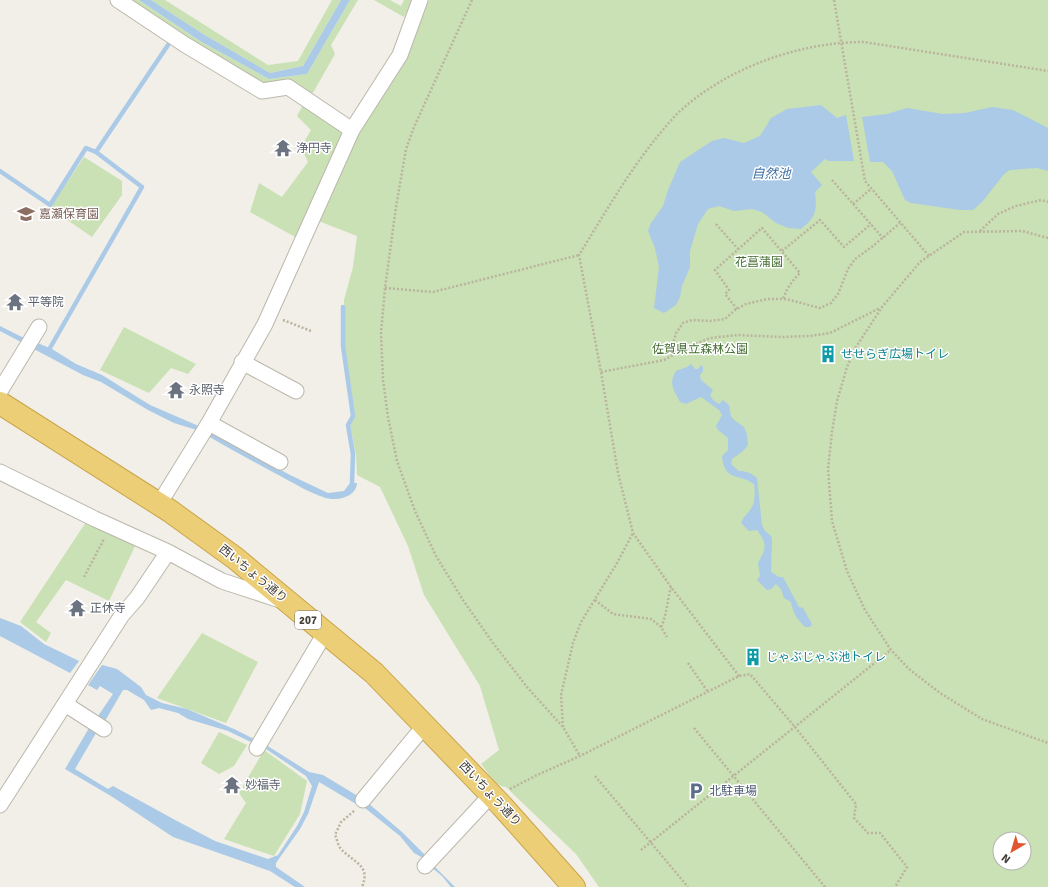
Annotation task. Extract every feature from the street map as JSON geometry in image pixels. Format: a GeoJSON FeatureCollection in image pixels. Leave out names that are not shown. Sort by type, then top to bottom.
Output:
{"type":"FeatureCollection","features":[{"type":"Feature","properties":{"kind":"highway","name":"西いちょう通り"},"geometry":{"type":"LineString","coordinates":[[0,403],[159,504],[235,558],[374,673],[425,726],[499,793],[574,887]]}},
{"type":"Feature","properties":{"kind":"street"},"geometry":{"type":"LineString","coordinates":[[118,0],[184,44],[262,91],[288,87],[352,130]]}},
{"type":"Feature","properties":{"kind":"street"},"geometry":{"type":"LineString","coordinates":[[159,504],[265,324],[352,130],[400,55],[420,0]]}},
{"type":"Feature","properties":{"kind":"street"},"geometry":{"type":"LineString","coordinates":[[0,391],[39,327]]}},
{"type":"Feature","properties":{"kind":"street"},"geometry":{"type":"LineString","coordinates":[[242,362],[296,391]]}},
{"type":"Feature","properties":{"kind":"street"},"geometry":{"type":"LineString","coordinates":[[208,423],[280,462]]}},
{"type":"Feature","properties":{"kind":"street"},"geometry":{"type":"LineString","coordinates":[[0,472],[111,527],[168,552],[222,581],[289,603]]}},
{"type":"Feature","properties":{"kind":"street"},"geometry":{"type":"LineString","coordinates":[[0,805],[122,615],[137,598],[168,552]]}},
{"type":"Feature","properties":{"kind":"street"},"geometry":{"type":"LineString","coordinates":[[260,744],[325,633]]}},
{"type":"Feature","properties":{"kind":"street"},"geometry":{"type":"LineString","coordinates":[[65,704],[98,725]]}},
{"type":"Feature","properties":{"kind":"street"},"geometry":{"type":"LineString","coordinates":[[360,804],[425,726]]}},
{"type":"Feature","properties":{"kind":"street"},"geometry":{"type":"LineString","coordinates":[[428,862],[499,793]]}},
{"type":"Feature","properties":{"kind":"path"},"geometry":{"type":"LineString","coordinates":[[472,0],[414,127],[406,149],[396,207],[385,288],[381,333],[383,380],[388,417],[397,461],[415,511],[436,556],[463,600],[489,637],[527,687],[563,727],[580,756]]}},
{"type":"Feature","properties":{"kind":"path"},"geometry":{"type":"LineString","coordinates":[[834,0],[865,181],[929,256]]}},
{"type":"Feature","properties":{"kind":"path"},"geometry":{"type":"LineString","coordinates":[[739,676],[671,587],[633,533],[618,473],[579,255],[644,153],[678,113],[713,85],[763,61],[815,46],[842,42],[864,42],[1048,71]]}},
{"type":"Feature","properties":{"kind":"path"},"geometry":{"type":"LineString","coordinates":[[832,180],[883,238]]}},
{"type":"Feature","properties":{"kind":"path"},"geometry":{"type":"LineString","coordinates":[[853,204],[871,189]]}},
{"type":"Feature","properties":{"kind":"path"},"geometry":{"type":"LineString","coordinates":[[980,232],[998,214],[1016,206],[1041,200],[1048,202]]}},
{"type":"Feature","properties":{"kind":"path"},"geometry":{"type":"LineString","coordinates":[[782,251],[820,220],[844,247],[871,224]]}},
{"type":"Feature","properties":{"kind":"path"},"geometry":{"type":"LineString","coordinates":[[675,353],[673,344],[676,333],[683,323],[692,320],[710,321],[725,319],[746,304],[767,299],[783,299],[820,308],[831,303],[838,294],[848,269],[855,259],[900,223]]}},
{"type":"Feature","properties":{"kind":"path"},"geometry":{"type":"LineString","coordinates":[[716,224],[738,249]]}},
{"type":"Feature","properties":{"kind":"path"},"geometry":{"type":"LineString","coordinates":[[737,309],[725,294],[729,290],[715,270],[762,228],[800,273],[791,282],[783,299]]}},
{"type":"Feature","properties":{"kind":"path"},"geometry":{"type":"LineString","coordinates":[[1048,238],[1022,231],[964,232],[920,262],[882,307],[856,347],[847,367],[836,409],[828,469],[832,521],[847,571],[865,610],[891,650],[909,669],[940,693],[982,719],[1048,743]]}},
{"type":"Feature","properties":{"kind":"path"},"geometry":{"type":"LineString","coordinates":[[385,288],[434,292],[579,255]]}},
{"type":"Feature","properties":{"kind":"path"},"geometry":{"type":"LineString","coordinates":[[601,372],[664,360],[683,349],[710,338],[738,335],[782,337],[810,336],[830,333],[882,307]]}},
{"type":"Feature","properties":{"kind":"path"},"geometry":{"type":"LineString","coordinates":[[270,314],[312,331]]}},
{"type":"Feature","properties":{"kind":"path"},"geometry":{"type":"LineString","coordinates":[[84,577],[111,527]]}},
{"type":"Feature","properties":{"kind":"path"},"geometry":{"type":"LineString","coordinates":[[563,727],[561,695],[572,643],[580,622],[595,600],[633,533]]}},
{"type":"Feature","properties":{"kind":"path"},"geometry":{"type":"LineString","coordinates":[[661,627],[665,619],[667,600],[671,587]]}},
{"type":"Feature","properties":{"kind":"path"},"geometry":{"type":"LineString","coordinates":[[595,600],[612,614],[651,619],[661,627],[667,637]]}},
{"type":"Feature","properties":{"kind":"path"},"geometry":{"type":"LineString","coordinates":[[640,850],[891,650]]}},
{"type":"Feature","properties":{"kind":"path"},"geometry":{"type":"LineString","coordinates":[[688,663],[708,692]]}},
{"type":"Feature","properties":{"kind":"path"},"geometry":{"type":"LineString","coordinates":[[499,793],[580,756],[739,676],[750,674],[795,727],[856,804],[854,818],[868,833],[880,833],[907,867],[895,887]]}},
{"type":"Feature","properties":{"kind":"path"},"geometry":{"type":"LineString","coordinates":[[694,728],[825,887]]}},
{"type":"Feature","properties":{"kind":"path"},"geometry":{"type":"LineString","coordinates":[[595,776],[688,887]]}},
{"type":"Feature","properties":{"kind":"path"},"geometry":{"type":"LineString","coordinates":[[360,804],[341,822],[335,835],[340,848],[363,868],[366,878],[362,887]]}},
{"type":"Feature","properties":{"kind":"green space"},"geometry":{"type":"Polygon","coordinates":[[[127,0],[139,0],[200,41],[269,79],[307,74],[350,0],[358,0],[331,45],[335,54],[310,98],[268,87],[127,0]]]}},
{"type":"Feature","properties":{"kind":"green space"},"geometry":{"type":"Polygon","coordinates":[[[151,0],[165,0],[268,65],[298,61],[332,0],[341,0],[303,66],[270,73],[203,34],[151,0]]]}},
{"type":"Feature","properties":{"kind":"green space"},"geometry":{"type":"Polygon","coordinates":[[[374,0],[390,0],[401,6],[404,0],[413,0],[404,17],[374,0]]]}},
{"type":"Feature","properties":{"kind":"green space","name":"佐賀県立森林公園"},"geometry":{"type":"Polygon","coordinates":[[[429,0],[1048,0],[1048,887],[599,887],[576,854],[506,787],[498,785],[495,782],[481,764],[499,750],[480,686],[424,595],[408,546],[380,487],[357,475],[356,455],[350,424],[355,416],[345,347],[344,300],[353,267],[357,236],[316,220],[346,151],[407,58],[429,0]]]}},
{"type":"Feature","properties":{"kind":"green space"},"geometry":{"type":"Polygon","coordinates":[[[304,103],[340,128],[342,139],[299,239],[250,212],[259,183],[282,197],[308,162],[301,147],[311,130],[297,116],[304,103]]]}},
{"type":"Feature","properties":{"kind":"green space"},"geometry":{"type":"Polygon","coordinates":[[[84,157],[122,181],[122,195],[92,237],[50,208],[84,157]]]}},
{"type":"Feature","properties":{"kind":"green space"},"geometry":{"type":"Polygon","coordinates":[[[124,327],[196,364],[188,374],[171,368],[149,393],[100,370],[124,327]]]}},
{"type":"Feature","properties":{"kind":"green space"},"geometry":{"type":"Polygon","coordinates":[[[88,519],[137,542],[109,601],[66,580],[36,622],[51,633],[46,642],[20,622],[88,519]]]}},
{"type":"Feature","properties":{"kind":"green space"},"geometry":{"type":"Polygon","coordinates":[[[202,633],[258,662],[226,723],[157,698],[202,633]]]}},
{"type":"Feature","properties":{"kind":"green space"},"geometry":{"type":"Polygon","coordinates":[[[219,732],[247,745],[234,766],[219,774],[201,763],[219,732]]]}},
{"type":"Feature","properties":{"kind":"green space"},"geometry":{"type":"Polygon","coordinates":[[[264,750],[307,781],[300,814],[274,856],[224,839],[246,803],[239,793],[264,750]]]}},
{"type":"Feature","properties":{"kind":"water"},"geometry":{"type":"Polygon","coordinates":[[[139,0],[151,0],[203,34],[270,73],[303,66],[341,0],[350,0],[307,74],[269,79],[200,41],[139,0]]]}},
{"type":"Feature","properties":{"kind":"water","name":"自然池"},"geometry":{"type":"Polygon","coordinates":[[[821,105],[837,118],[846,115],[854,161],[828,161],[825,159],[811,172],[822,185],[815,192],[816,204],[813,217],[810,221],[801,229],[788,228],[776,223],[762,212],[752,209],[734,211],[719,206],[708,209],[698,224],[690,251],[690,267],[676,305],[664,313],[654,308],[659,267],[655,248],[648,231],[651,223],[663,206],[680,162],[712,141],[724,138],[744,143],[760,136],[771,118],[787,109],[821,105]]]}},
{"type":"Feature","properties":{"kind":"water"},"geometry":{"type":"Polygon","coordinates":[[[992,107],[1013,110],[1048,128],[1048,171],[1037,168],[1010,170],[1004,174],[983,201],[973,210],[960,210],[911,203],[905,200],[892,171],[883,162],[870,162],[862,117],[887,114],[907,108],[943,114],[965,113],[992,107]]]}},
{"type":"Feature","properties":{"kind":"water"},"geometry":{"type":"Polygon","coordinates":[[[0,326],[24,338],[21,342],[0,331],[0,326]]]}},
{"type":"Feature","properties":{"kind":"water"},"geometry":{"type":"Polygon","coordinates":[[[35,342],[52,349],[76,364],[102,375],[150,405],[201,427],[200,431],[174,423],[148,410],[101,382],[83,375],[32,348],[35,342]]]}},
{"type":"Feature","properties":{"kind":"water"},"geometry":{"type":"Polygon","coordinates":[[[691,364],[695,369],[698,369],[701,365],[703,367],[703,371],[700,375],[701,380],[713,390],[710,395],[713,400],[719,404],[723,400],[729,405],[731,416],[744,427],[748,445],[743,451],[732,459],[731,464],[739,471],[744,471],[757,478],[762,525],[765,531],[771,536],[772,540],[771,572],[779,577],[783,577],[799,607],[803,608],[812,624],[810,627],[805,627],[796,616],[791,602],[784,598],[781,589],[776,584],[771,589],[767,590],[757,580],[760,576],[758,563],[765,546],[763,539],[757,530],[749,531],[741,523],[752,507],[754,501],[754,484],[733,476],[726,470],[723,464],[722,456],[728,450],[728,438],[718,430],[716,426],[722,415],[719,410],[701,397],[686,404],[680,402],[673,387],[672,380],[676,371],[691,364]]]}},
{"type":"Feature","properties":{"kind":"water"},"geometry":{"type":"Polygon","coordinates":[[[209,430],[290,475],[328,493],[344,491],[350,483],[357,483],[356,488],[349,495],[339,499],[318,495],[235,452],[206,435],[209,430]]]}},
{"type":"Feature","properties":{"kind":"water"},"geometry":{"type":"Polygon","coordinates":[[[0,618],[21,626],[44,644],[79,661],[70,673],[0,636],[0,618]]]}},
{"type":"Feature","properties":{"kind":"water"},"geometry":{"type":"Polygon","coordinates":[[[102,665],[117,669],[141,687],[146,695],[162,703],[187,709],[258,741],[255,744],[228,731],[188,719],[178,713],[159,708],[151,710],[144,700],[127,690],[123,690],[105,721],[98,716],[113,694],[100,686],[97,690],[88,685],[102,665]]]}},
{"type":"Feature","properties":{"kind":"water"},"geometry":{"type":"Polygon","coordinates":[[[89,728],[96,733],[75,769],[108,789],[113,786],[215,841],[268,859],[278,855],[297,826],[304,812],[312,786],[306,776],[263,747],[266,745],[309,772],[323,775],[361,798],[356,804],[319,782],[308,814],[300,829],[276,863],[276,867],[305,887],[295,887],[270,871],[173,837],[111,796],[65,769],[89,728]]]}},
{"type":"Feature","properties":{"kind":"water"},"geometry":{"type":"Polygon","coordinates":[[[368,803],[402,832],[425,855],[423,858],[414,853],[400,836],[365,808],[368,803]]]}},
{"type":"Feature","properties":{"kind":"water"},"geometry":{"type":"Polygon","coordinates":[[[434,866],[455,887],[451,887],[442,876],[431,867],[434,866]]]}},
{"type":"Feature","properties":{"kind":"waterway"},"geometry":{"type":"LineString","coordinates":[[96,152],[168,45]]}},
{"type":"Feature","properties":{"kind":"waterway"},"geometry":{"type":"LineString","coordinates":[[0,171],[50,205],[86,148],[96,152],[142,187],[50,348]]}},
{"type":"Feature","properties":{"kind":"waterway"},"geometry":{"type":"LineString","coordinates":[[343,307],[343,346],[353,416],[348,425],[353,454],[352,483]]}},
{"type":"Feature","properties":{"kind":"place","name":"浄円寺"},"geometry":{"type":"Point","coordinates":[283,148]}},
{"type":"Feature","properties":{"kind":"place","name":"嘉瀬保育園"},"geometry":{"type":"Point","coordinates":[26,214]}},
{"type":"Feature","properties":{"kind":"place","name":"平等院"},"geometry":{"type":"Point","coordinates":[15,302]}},
{"type":"Feature","properties":{"kind":"place","name":"せせらぎ広場トイレ"},"geometry":{"type":"Point","coordinates":[828,354]}},
{"type":"Feature","properties":{"kind":"place","name":"永照寺"},"geometry":{"type":"Point","coordinates":[176,390]}},
{"type":"Feature","properties":{"kind":"place","name":"正休寺"},"geometry":{"type":"Point","coordinates":[77,608]}},
{"type":"Feature","properties":{"kind":"place","name":"じゃぶじゃぶ池トイレ"},"geometry":{"type":"Point","coordinates":[753,657]}},
{"type":"Feature","properties":{"kind":"place","name":"妙福寺"},"geometry":{"type":"Point","coordinates":[232,785]}},
{"type":"Feature","properties":{"kind":"place","name":"北駐車場"},"geometry":{"type":"Point","coordinates":[696,791]}},
{"type":"Feature","properties":{"kind":"park label","name":"花菖蒲園"},"geometry":{"type":"Point","coordinates":[759,262]}}]}
